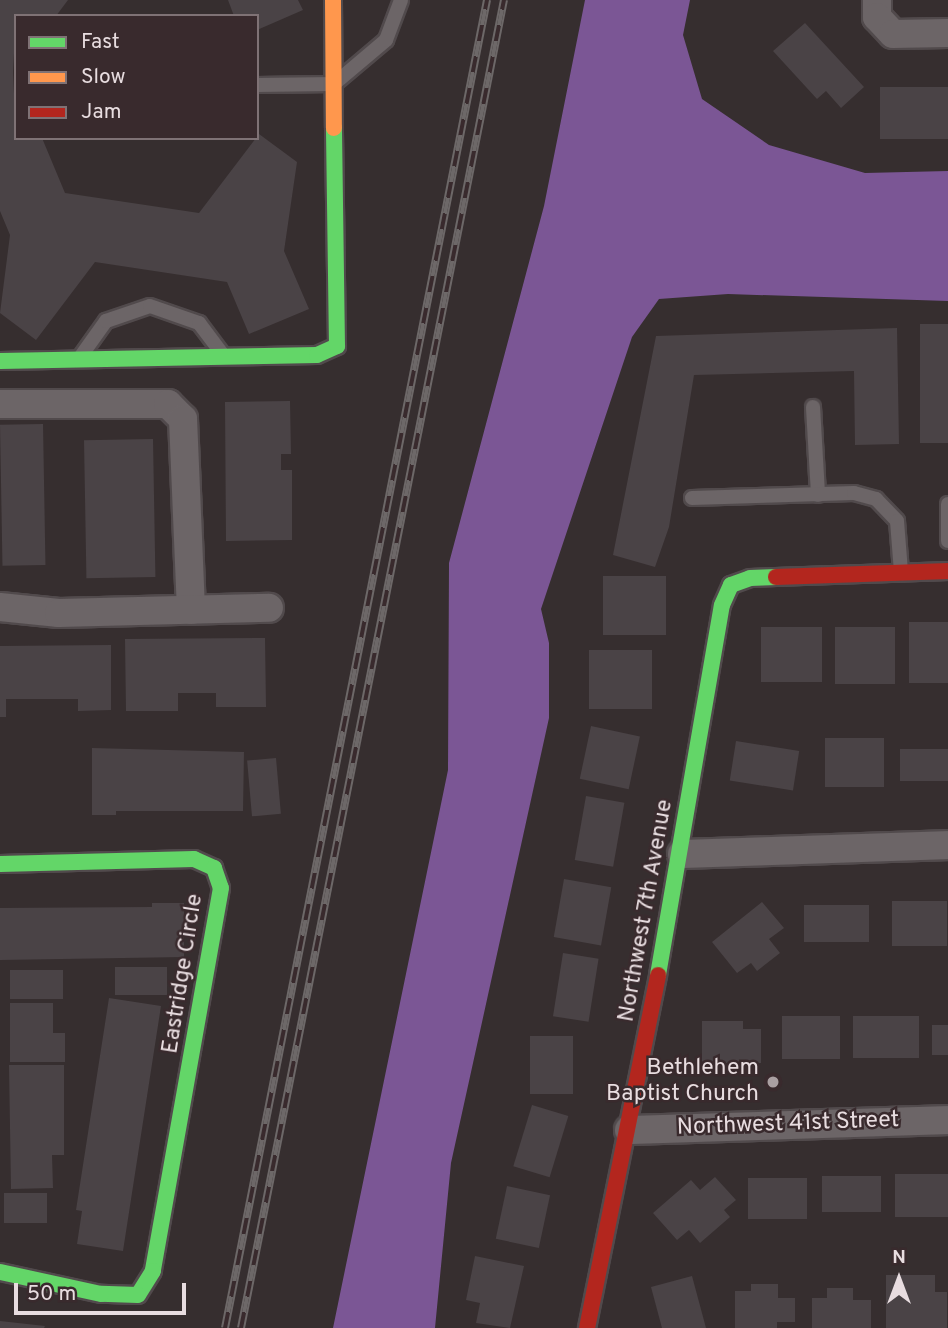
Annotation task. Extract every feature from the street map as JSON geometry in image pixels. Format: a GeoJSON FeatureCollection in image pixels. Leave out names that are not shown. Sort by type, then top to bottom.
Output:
{"type":"FeatureCollection","features":[{"type":"Feature","properties":{"kind":"street"},"geometry":{"type":"LineString","coordinates":[[0,361],[317,355],[337,346],[333,0]]}},
{"type":"Feature","properties":{"kind":"street"},"geometry":{"type":"LineString","coordinates":[[877,8],[893,34],[948,33]]}},
{"type":"Feature","properties":{"kind":"street"},"geometry":{"type":"LineString","coordinates":[[0,404],[156,403],[168,404],[183,419],[191,610]]}},
{"type":"Feature","properties":{"kind":"street"},"geometry":{"type":"LineString","coordinates":[[901,573],[948,571]]}},
{"type":"Feature","properties":{"kind":"street","name":"Northwest 7th Avenue"},"geometry":{"type":"LineString","coordinates":[[587,1328],[629,1130],[682,853],[722,605],[731,585],[750,578],[901,573]]}},
{"type":"Feature","properties":{"kind":"street"},"geometry":{"type":"LineString","coordinates":[[0,607],[59,613],[269,608]]}},
{"type":"Feature","properties":{"kind":"street"},"geometry":{"type":"LineString","coordinates":[[682,853],[948,845]]}},
{"type":"Feature","properties":{"kind":"street","name":"Eastridge Circle"},"geometry":{"type":"LineString","coordinates":[[0,864],[194,859],[214,868],[221,888],[172,1184],[153,1271],[138,1295],[101,1294],[0,1272]]}},
{"type":"Feature","properties":{"kind":"street","name":"Northwest 41st Street"},"geometry":{"type":"LineString","coordinates":[[629,1130],[948,1120]]}},
{"type":"Feature","properties":{"kind":"lane"},"geometry":{"type":"LineString","coordinates":[[259,85],[334,84],[386,40],[401,0]]}},
{"type":"Feature","properties":{"kind":"lane"},"geometry":{"type":"LineString","coordinates":[[79,359],[106,321],[150,306],[199,323],[225,356]]}},
{"type":"Feature","properties":{"kind":"lane"},"geometry":{"type":"LineString","coordinates":[[813,407],[818,495]]}},
{"type":"Feature","properties":{"kind":"lane"},"geometry":{"type":"LineString","coordinates":[[692,498],[854,494],[876,499],[897,521],[901,573]]}},
{"type":"Feature","properties":{"kind":"lane"},"geometry":{"type":"LineString","coordinates":[[948,504],[948,541]]}},
{"type":"Feature","properties":{"kind":"shaded area"},"geometry":{"type":"Polygon","coordinates":[[[585,0],[690,0],[683,35],[702,99],[769,145],[865,173],[948,171],[948,301],[728,294],[659,299],[632,337],[541,609],[549,643],[549,718],[451,1163],[435,1328],[333,1328],[448,770],[449,563],[544,206],[585,0]]]}},
{"type":"Feature","properties":{"kind":"building"},"geometry":{"type":"Polygon","coordinates":[[[0,0],[68,0],[58,14],[14,14],[14,140],[43,140],[65,193],[199,213],[254,140],[259,140],[259,134],[297,162],[284,251],[309,309],[249,334],[227,282],[95,262],[36,340],[0,313],[10,235],[0,211],[0,0]]]}},
{"type":"Feature","properties":{"kind":"building"},"geometry":{"type":"Polygon","coordinates":[[[228,0],[298,0],[303,10],[259,29],[259,14],[233,14],[228,0]]]}},
{"type":"Feature","properties":{"kind":"building"},"geometry":{"type":"Polygon","coordinates":[[[805,23],[864,87],[841,108],[826,91],[817,99],[773,51],[805,23]]]}},
{"type":"Feature","properties":{"kind":"building"},"geometry":{"type":"Polygon","coordinates":[[[880,87],[948,87],[948,139],[880,139],[880,87]]]}},
{"type":"Feature","properties":{"kind":"building"},"geometry":{"type":"Polygon","coordinates":[[[920,324],[948,324],[948,443],[920,443],[920,324]]]}},
{"type":"Feature","properties":{"kind":"building"},"geometry":{"type":"Polygon","coordinates":[[[897,328],[899,444],[855,445],[854,371],[694,375],[669,527],[655,567],[613,555],[656,336],[897,328]]]}},
{"type":"Feature","properties":{"kind":"building"},"geometry":{"type":"Polygon","coordinates":[[[290,401],[291,454],[281,454],[281,470],[292,470],[292,540],[226,541],[225,402],[290,401]]]}},
{"type":"Feature","properties":{"kind":"building"},"geometry":{"type":"Polygon","coordinates":[[[43,424],[45,565],[2,566],[0,425],[43,424]]]}},
{"type":"Feature","properties":{"kind":"building"},"geometry":{"type":"Polygon","coordinates":[[[153,439],[155,577],[86,578],[84,440],[153,439]]]}},
{"type":"Feature","properties":{"kind":"building"},"geometry":{"type":"Polygon","coordinates":[[[603,576],[666,576],[666,635],[603,635],[603,576]]]}},
{"type":"Feature","properties":{"kind":"building"},"geometry":{"type":"Polygon","coordinates":[[[909,622],[948,622],[948,683],[909,683],[909,622]]]}},
{"type":"Feature","properties":{"kind":"building"},"geometry":{"type":"Polygon","coordinates":[[[761,627],[822,627],[822,682],[761,682],[761,627]]]}},
{"type":"Feature","properties":{"kind":"building"},"geometry":{"type":"Polygon","coordinates":[[[835,627],[895,627],[895,684],[835,684],[835,627]]]}},
{"type":"Feature","properties":{"kind":"building"},"geometry":{"type":"Polygon","coordinates":[[[265,638],[266,707],[216,707],[216,693],[178,693],[178,711],[126,711],[125,639],[265,638]]]}},
{"type":"Feature","properties":{"kind":"building"},"geometry":{"type":"Polygon","coordinates":[[[111,645],[111,710],[78,711],[78,699],[6,699],[6,717],[0,717],[0,646],[111,645]]]}},
{"type":"Feature","properties":{"kind":"building"},"geometry":{"type":"Polygon","coordinates":[[[589,650],[652,650],[652,709],[589,709],[589,650]]]}},
{"type":"Feature","properties":{"kind":"building"},"geometry":{"type":"Polygon","coordinates":[[[591,726],[640,736],[629,789],[580,779],[591,726]]]}},
{"type":"Feature","properties":{"kind":"building"},"geometry":{"type":"Polygon","coordinates":[[[825,738],[884,738],[884,787],[825,787],[825,738]]]}},
{"type":"Feature","properties":{"kind":"building"},"geometry":{"type":"Polygon","coordinates":[[[736,741],[799,751],[793,791],[730,781],[736,741]]]}},
{"type":"Feature","properties":{"kind":"building"},"geometry":{"type":"Polygon","coordinates":[[[92,748],[244,752],[243,811],[116,811],[116,815],[92,815],[92,748]]]}},
{"type":"Feature","properties":{"kind":"building"},"geometry":{"type":"Polygon","coordinates":[[[900,749],[948,749],[948,781],[900,781],[900,749]]]}},
{"type":"Feature","properties":{"kind":"building"},"geometry":{"type":"Polygon","coordinates":[[[276,758],[281,814],[252,816],[247,761],[276,758]]]}},
{"type":"Feature","properties":{"kind":"building"},"geometry":{"type":"Polygon","coordinates":[[[586,796],[624,803],[613,867],[575,860],[586,796]]]}},
{"type":"Feature","properties":{"kind":"building"},"geometry":{"type":"Polygon","coordinates":[[[564,879],[611,887],[601,945],[554,937],[564,879]]]}},
{"type":"Feature","properties":{"kind":"building"},"geometry":{"type":"Polygon","coordinates":[[[892,901],[947,901],[947,946],[892,946],[892,901]]]}},
{"type":"Feature","properties":{"kind":"building"},"geometry":{"type":"Polygon","coordinates":[[[762,902],[784,928],[769,939],[780,953],[757,971],[751,963],[737,973],[712,942],[762,902]]]}},
{"type":"Feature","properties":{"kind":"building"},"geometry":{"type":"Polygon","coordinates":[[[152,903],[184,903],[184,957],[0,960],[0,908],[152,907],[152,903]]]}},
{"type":"Feature","properties":{"kind":"building"},"geometry":{"type":"Polygon","coordinates":[[[804,905],[869,905],[869,942],[804,942],[804,905]]]}},
{"type":"Feature","properties":{"kind":"building"},"geometry":{"type":"Polygon","coordinates":[[[563,953],[599,959],[589,1022],[553,1016],[563,953]]]}},
{"type":"Feature","properties":{"kind":"building"},"geometry":{"type":"Polygon","coordinates":[[[115,967],[167,967],[167,995],[115,995],[115,967]]]}},
{"type":"Feature","properties":{"kind":"building"},"geometry":{"type":"Polygon","coordinates":[[[10,970],[63,970],[63,999],[10,999],[10,970]]]}},
{"type":"Feature","properties":{"kind":"building"},"geometry":{"type":"Polygon","coordinates":[[[109,998],[161,1006],[123,1251],[77,1244],[82,1211],[76,1210],[109,998]]]}},
{"type":"Feature","properties":{"kind":"building"},"geometry":{"type":"Polygon","coordinates":[[[10,1003],[53,1003],[53,1033],[65,1033],[65,1062],[10,1062],[10,1003]]]}},
{"type":"Feature","properties":{"kind":"building"},"geometry":{"type":"Polygon","coordinates":[[[782,1016],[840,1016],[840,1059],[782,1059],[782,1016]]]}},
{"type":"Feature","properties":{"kind":"building"},"geometry":{"type":"Polygon","coordinates":[[[853,1016],[919,1016],[919,1058],[853,1058],[853,1016]]]}},
{"type":"Feature","properties":{"kind":"building"},"geometry":{"type":"Polygon","coordinates":[[[702,1021],[743,1021],[743,1029],[761,1029],[761,1063],[702,1063],[702,1021]]]}},
{"type":"Feature","properties":{"kind":"building"},"geometry":{"type":"Polygon","coordinates":[[[932,1025],[948,1025],[948,1055],[932,1055],[932,1025]]]}},
{"type":"Feature","properties":{"kind":"building"},"geometry":{"type":"Polygon","coordinates":[[[530,1036],[573,1036],[573,1094],[530,1094],[530,1036]]]}},
{"type":"Feature","properties":{"kind":"building"},"geometry":{"type":"Polygon","coordinates":[[[9,1065],[64,1065],[64,1155],[52,1155],[53,1188],[11,1189],[9,1065]]]}},
{"type":"Feature","properties":{"kind":"building"},"geometry":{"type":"Polygon","coordinates":[[[532,1105],[568,1116],[550,1177],[513,1166],[532,1105]]]}},
{"type":"Feature","properties":{"kind":"building"},"geometry":{"type":"Polygon","coordinates":[[[895,1174],[948,1174],[948,1217],[895,1217],[895,1174]]]}},
{"type":"Feature","properties":{"kind":"building"},"geometry":{"type":"Polygon","coordinates":[[[822,1176],[881,1176],[881,1212],[822,1212],[822,1176]]]}},
{"type":"Feature","properties":{"kind":"building"},"geometry":{"type":"Polygon","coordinates":[[[715,1177],[736,1200],[724,1210],[730,1217],[700,1243],[689,1230],[677,1240],[653,1213],[691,1180],[700,1190],[715,1177]]]}},
{"type":"Feature","properties":{"kind":"building"},"geometry":{"type":"Polygon","coordinates":[[[748,1178],[807,1178],[807,1219],[748,1219],[748,1178]]]}},
{"type":"Feature","properties":{"kind":"building"},"geometry":{"type":"Polygon","coordinates":[[[507,1186],[550,1195],[539,1248],[496,1239],[507,1186]]]}},
{"type":"Feature","properties":{"kind":"building"},"geometry":{"type":"Polygon","coordinates":[[[4,1193],[47,1193],[47,1223],[4,1223],[4,1193]]]}},
{"type":"Feature","properties":{"kind":"building"},"geometry":{"type":"Polygon","coordinates":[[[475,1256],[524,1266],[510,1328],[476,1323],[480,1303],[466,1300],[475,1256]]]}},
{"type":"Feature","properties":{"kind":"building"},"geometry":{"type":"Polygon","coordinates":[[[886,1275],[935,1275],[935,1292],[947,1292],[947,1328],[886,1328],[886,1275]]]}},
{"type":"Feature","properties":{"kind":"building"},"geometry":{"type":"Polygon","coordinates":[[[692,1276],[706,1328],[662,1328],[651,1287],[692,1276]]]}},
{"type":"Feature","properties":{"kind":"building"},"geometry":{"type":"Polygon","coordinates":[[[751,1284],[778,1284],[778,1298],[795,1298],[795,1322],[777,1322],[777,1328],[735,1328],[735,1291],[751,1291],[751,1284]]]}},
{"type":"Feature","properties":{"kind":"building"},"geometry":{"type":"Polygon","coordinates":[[[827,1288],[853,1288],[853,1300],[871,1300],[871,1328],[812,1328],[812,1298],[827,1298],[827,1288]]]}},
{"type":"Feature","properties":{"kind":"building"},"geometry":{"type":"Polygon","coordinates":[[[0,1321],[45,1326],[0,1328],[0,1321]]]}},
{"type":"Feature","properties":{"kind":"railway"},"geometry":{"type":"LineString","coordinates":[[225,1328],[487,0]]}},
{"type":"Feature","properties":{"kind":"railway"},"geometry":{"type":"LineString","coordinates":[[241,1328],[504,0]]}},
{"type":"Feature","properties":{"kind":"traffic: fast"},"geometry":{"type":"LineString","coordinates":[[0,361],[317,355],[337,346],[334,128]]}},
{"type":"Feature","properties":{"kind":"traffic: fast"},"geometry":{"type":"LineString","coordinates":[[658,975],[722,605],[731,585],[750,578],[776,577]]}},
{"type":"Feature","properties":{"kind":"traffic: fast"},"geometry":{"type":"LineString","coordinates":[[0,864],[194,859],[214,868],[221,888],[153,1271],[138,1295],[101,1294],[0,1272]]}},
{"type":"Feature","properties":{"kind":"traffic: slow"},"geometry":{"type":"LineString","coordinates":[[333,0],[334,128]]}},
{"type":"Feature","properties":{"kind":"traffic: jam"},"geometry":{"type":"LineString","coordinates":[[776,577],[948,571]]}},
{"type":"Feature","properties":{"kind":"traffic: jam"},"geometry":{"type":"LineString","coordinates":[[587,1328],[658,975]]}},
{"type":"Feature","properties":{"kind":"place","name":"Bethlehem Baptist Church"},"geometry":{"type":"Point","coordinates":[773,1082]}}]}
